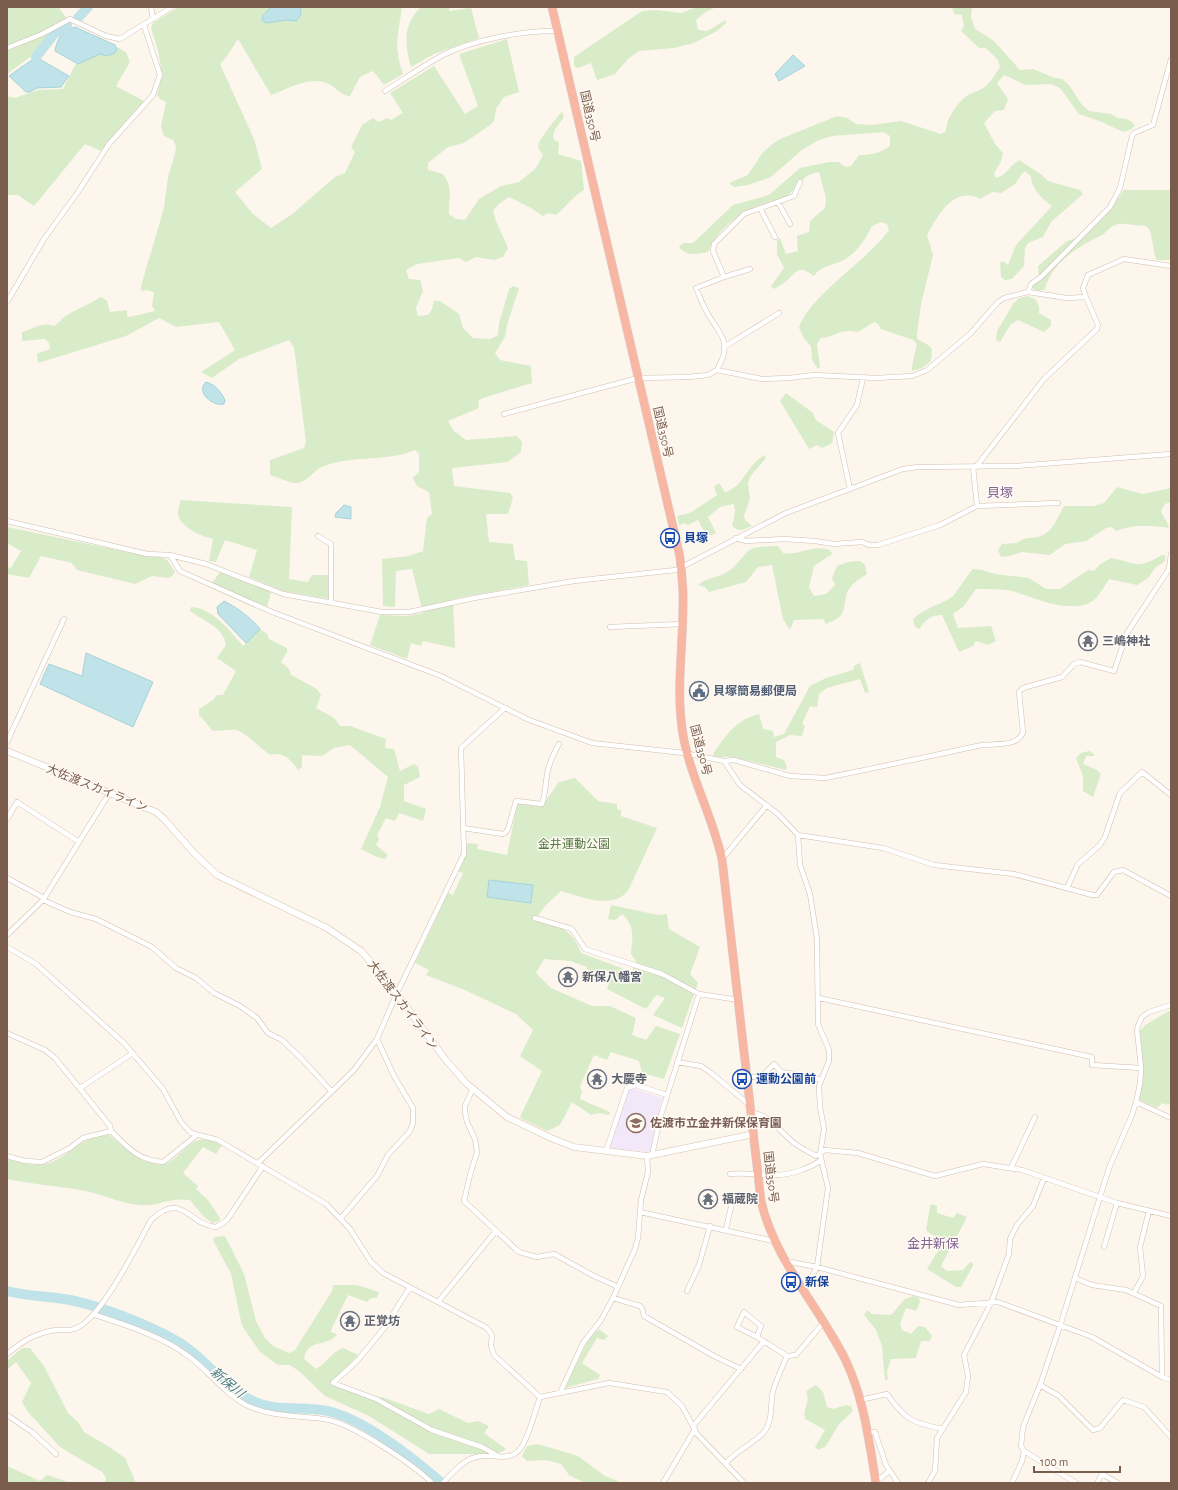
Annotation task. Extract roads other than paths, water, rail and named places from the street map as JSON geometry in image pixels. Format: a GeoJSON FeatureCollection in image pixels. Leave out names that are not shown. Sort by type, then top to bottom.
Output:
{"type":"FeatureCollection","features":[{"type":"Feature","properties":{"kind":"highway","name":"国道350号"},"geometry":{"type":"LineString","coordinates":[[552,7],[675,534],[681,568],[683,624],[680,703],[682,730],[687,755],[722,858],[758,1174],[764,1214],[774,1241],[785,1261],[845,1360],[860,1400],[878,1481]]}},
{"type":"Feature","properties":{"kind":"street"},"geometry":{"type":"LineString","coordinates":[[151,7],[153,19]]}},
{"type":"Feature","properties":{"kind":"street"},"geometry":{"type":"LineString","coordinates":[[7,48],[42,34],[70,19],[106,36],[120,39],[172,7]]}},
{"type":"Feature","properties":{"kind":"street"},"geometry":{"type":"LineString","coordinates":[[7,302],[44,239],[78,192],[109,144],[153,95],[160,75],[144,25]]}},
{"type":"Feature","properties":{"kind":"street"},"geometry":{"type":"LineString","coordinates":[[385,91],[444,55],[462,48],[506,37],[558,31]]}},
{"type":"Feature","properties":{"kind":"street"},"geometry":{"type":"LineString","coordinates":[[1028,292],[1031,284],[1040,277],[1110,207],[1120,188],[1132,136],[1134,133],[1153,125],[1171,59]]}},
{"type":"Feature","properties":{"kind":"street"},"geometry":{"type":"LineString","coordinates":[[724,278],[713,251],[714,244],[744,214],[794,196],[800,182]]}},
{"type":"Feature","properties":{"kind":"street"},"geometry":{"type":"LineString","coordinates":[[778,202],[790,224]]}},
{"type":"Feature","properties":{"kind":"street"},"geometry":{"type":"LineString","coordinates":[[760,208],[775,237]]}},
{"type":"Feature","properties":{"kind":"street"},"geometry":{"type":"LineString","coordinates":[[977,506],[975,467],[1044,379],[1097,329],[1098,325],[1083,288],[1088,275],[1124,259],[1171,266]]}},
{"type":"Feature","properties":{"kind":"street"},"geometry":{"type":"LineString","coordinates":[[504,414],[638,378],[708,375],[716,370],[720,363],[724,347],[724,337],[708,315],[696,288],[750,269]]}},
{"type":"Feature","properties":{"kind":"street"},"geometry":{"type":"LineString","coordinates":[[716,370],[762,379],[789,378],[814,374],[863,378],[912,376],[927,370],[970,334],[998,302],[1004,298],[1028,292],[1067,298],[1086,297]]}},
{"type":"Feature","properties":{"kind":"street"},"geometry":{"type":"LineString","coordinates":[[724,347],[779,313]]}},
{"type":"Feature","properties":{"kind":"street"},"geometry":{"type":"LineString","coordinates":[[850,489],[838,432],[857,405],[863,378]]}},
{"type":"Feature","properties":{"kind":"street"},"geometry":{"type":"LineString","coordinates":[[7,521],[147,554],[170,555],[206,564],[283,594],[382,612],[409,612],[474,598],[574,581],[662,573],[681,568],[786,513],[904,469],[918,467],[1015,466],[1171,454]]}},
{"type":"Feature","properties":{"kind":"street"},"geometry":{"type":"LineString","coordinates":[[736,538],[746,541],[784,539],[834,544],[862,542],[869,545],[878,545],[940,525],[977,506],[1026,502],[1058,503]]}},
{"type":"Feature","properties":{"kind":"street"},"geometry":{"type":"LineString","coordinates":[[318,536],[331,544],[331,602]]}},
{"type":"Feature","properties":{"kind":"street"},"geometry":{"type":"LineString","coordinates":[[170,555],[180,571],[272,612],[440,676],[527,719],[592,743],[724,761],[734,760],[790,776],[825,778],[982,744],[1015,742],[1021,737],[1023,732],[1019,692],[1023,688],[1062,677],[1074,664],[1080,662],[1114,671],[1127,633],[1169,568],[1171,554]]}},
{"type":"Feature","properties":{"kind":"street"},"geometry":{"type":"LineString","coordinates":[[7,742],[64,619]]}},
{"type":"Feature","properties":{"kind":"street"},"geometry":{"type":"LineString","coordinates":[[610,627],[683,624]]}},
{"type":"Feature","properties":{"kind":"street"},"geometry":{"type":"LineString","coordinates":[[258,1162],[354,1070],[377,1039],[397,993],[462,858],[463,828],[461,748],[505,708]]}},
{"type":"Feature","properties":{"kind":"street"},"geometry":{"type":"LineString","coordinates":[[463,828],[503,834],[508,829],[516,800],[542,804],[546,795],[548,770],[552,757],[559,744]]}},
{"type":"Feature","properties":{"kind":"street","name":"大佐渡スカイライン"},"geometry":{"type":"LineString","coordinates":[[7,751],[156,812],[164,818],[194,853],[217,875],[340,935],[370,959],[445,1059],[473,1088],[507,1117],[574,1147],[649,1155],[754,1134]]}},
{"type":"Feature","properties":{"kind":"street"},"geometry":{"type":"LineString","coordinates":[[724,761],[740,785],[787,822],[798,835],[800,865],[808,885],[817,939],[819,1030],[828,1050],[829,1062],[821,1079],[819,1096],[824,1129],[820,1157],[828,1188],[817,1267],[811,1278],[802,1288]]}},
{"type":"Feature","properties":{"kind":"street"},"geometry":{"type":"LineString","coordinates":[[1067,888],[1078,864],[1099,846],[1106,837],[1120,793],[1142,772],[1171,795]]}},
{"type":"Feature","properties":{"kind":"street"},"geometry":{"type":"LineString","coordinates":[[7,935],[44,899],[110,792]]}},
{"type":"Feature","properties":{"kind":"street"},"geometry":{"type":"LineString","coordinates":[[7,819],[18,802],[79,842]]}},
{"type":"Feature","properties":{"kind":"street"},"geometry":{"type":"LineString","coordinates":[[722,858],[766,805]]}},
{"type":"Feature","properties":{"kind":"street"},"geometry":{"type":"LineString","coordinates":[[798,835],[883,848],[934,865],[1020,875],[1097,895],[1114,872],[1122,870],[1171,896]]}},
{"type":"Feature","properties":{"kind":"street"},"geometry":{"type":"LineString","coordinates":[[7,878],[70,912],[96,919],[152,947],[176,968],[196,978],[214,993],[240,1006],[257,1018],[268,1033],[282,1040],[302,1059],[331,1091]]}},
{"type":"Feature","properties":{"kind":"street"},"geometry":{"type":"LineString","coordinates":[[535,918],[572,929],[585,949],[662,974],[699,994],[739,1000]]}},
{"type":"Feature","properties":{"kind":"street"},"geometry":{"type":"LineString","coordinates":[[7,947],[36,964],[108,1026],[163,1089],[181,1122],[191,1133],[218,1140],[258,1162],[326,1204],[340,1218],[377,1268],[487,1328],[492,1335],[491,1346],[494,1355],[540,1397]]}},
{"type":"Feature","properties":{"kind":"street"},"geometry":{"type":"LineString","coordinates":[[560,1393],[583,1343],[601,1320],[613,1298],[636,1244],[641,1200],[648,1172],[649,1155],[699,994]]}},
{"type":"Feature","properties":{"kind":"street"},"geometry":{"type":"LineString","coordinates":[[819,998],[1092,1057],[1092,1066],[1141,1068]]}},
{"type":"Feature","properties":{"kind":"street"},"geometry":{"type":"LineString","coordinates":[[1076,1483],[1024,1451],[1021,1446],[1021,1435],[1060,1326],[1109,1168],[1132,1115],[1136,1102],[1141,1068],[1137,1030],[1139,1023],[1142,1017],[1149,1012],[1171,1005]]}},
{"type":"Feature","properties":{"kind":"street"},"geometry":{"type":"LineString","coordinates":[[8,1035],[45,1050],[55,1058],[110,1126],[111,1131],[137,1155],[150,1160],[163,1162],[197,1135]]}},
{"type":"Feature","properties":{"kind":"street"},"geometry":{"type":"LineString","coordinates":[[340,1218],[377,1176],[388,1155],[410,1131],[413,1123],[413,1108],[394,1076],[377,1039]]}},
{"type":"Feature","properties":{"kind":"street"},"geometry":{"type":"LineString","coordinates":[[80,1088],[133,1053]]}},
{"type":"Feature","properties":{"kind":"street"},"geometry":{"type":"LineString","coordinates":[[677,1062],[700,1066],[711,1073],[746,1102],[750,1103]]}},
{"type":"Feature","properties":{"kind":"street"},"geometry":{"type":"LineString","coordinates":[[747,1077],[761,1077],[774,1064],[781,1072],[796,1073],[810,1079],[821,1079]]}},
{"type":"Feature","properties":{"kind":"street"},"geometry":{"type":"LineString","coordinates":[[606,1151],[628,1088],[636,1085],[667,1095]]}},
{"type":"Feature","properties":{"kind":"street"},"geometry":{"type":"LineString","coordinates":[[473,1088],[464,1112],[475,1139],[477,1152],[464,1200],[495,1232],[519,1252],[537,1257],[554,1254],[592,1275],[618,1287]]}},
{"type":"Feature","properties":{"kind":"street"},"geometry":{"type":"LineString","coordinates":[[1136,1102],[1171,1118]]}},
{"type":"Feature","properties":{"kind":"street"},"geometry":{"type":"LineString","coordinates":[[751,1113],[756,1113],[769,1120],[794,1143],[820,1157]]}},
{"type":"Feature","properties":{"kind":"street"},"geometry":{"type":"LineString","coordinates":[[1011,1168],[1035,1117]]}},
{"type":"Feature","properties":{"kind":"street"},"geometry":{"type":"LineString","coordinates":[[7,1156],[25,1161],[42,1162],[70,1148],[83,1138],[111,1131]]}},
{"type":"Feature","properties":{"kind":"street"},"geometry":{"type":"LineString","coordinates":[[730,1174],[778,1176],[799,1170],[820,1157],[825,1150],[858,1153],[936,1176],[983,1164],[1011,1168],[1117,1203],[1171,1216]]}},
{"type":"Feature","properties":{"kind":"street"},"geometry":{"type":"LineString","coordinates":[[7,1354],[25,1339],[39,1333],[74,1329],[87,1323],[95,1314],[151,1220],[159,1213],[168,1209],[185,1210],[200,1224],[216,1227],[227,1220],[263,1166]]}},
{"type":"Feature","properties":{"kind":"street"},"geometry":{"type":"LineString","coordinates":[[928,1483],[935,1471],[937,1438],[966,1392],[968,1376],[964,1355],[991,1303],[1009,1254],[1010,1239],[1017,1225],[1033,1206],[1044,1178]]}},
{"type":"Feature","properties":{"kind":"street"},"geometry":{"type":"LineString","coordinates":[[726,1229],[733,1198],[735,1196],[761,1196]]}},
{"type":"Feature","properties":{"kind":"street"},"geometry":{"type":"LineString","coordinates":[[1104,1247],[1117,1203]]}},
{"type":"Feature","properties":{"kind":"street"},"geometry":{"type":"LineString","coordinates":[[1134,1293],[1143,1276],[1140,1247],[1149,1211]]}},
{"type":"Feature","properties":{"kind":"street"},"geometry":{"type":"LineString","coordinates":[[640,1212],[726,1229],[774,1241]]}},
{"type":"Feature","properties":{"kind":"street"},"geometry":{"type":"LineString","coordinates":[[687,1290],[699,1265],[710,1226]]}},
{"type":"Feature","properties":{"kind":"street"},"geometry":{"type":"LineString","coordinates":[[438,1302],[495,1232]]}},
{"type":"Feature","properties":{"kind":"street"},"geometry":{"type":"LineString","coordinates":[[785,1261],[817,1267],[959,1305],[998,1302],[1092,1337],[1162,1377],[1171,1380]]}},
{"type":"Feature","properties":{"kind":"street"},"geometry":{"type":"LineString","coordinates":[[1075,1278],[1092,1285],[1134,1293],[1160,1306],[1162,1377]]}},
{"type":"Feature","properties":{"kind":"street"},"geometry":{"type":"LineString","coordinates":[[410,1287],[384,1327],[356,1361],[334,1383],[376,1399],[432,1430],[482,1447],[500,1457]]}},
{"type":"Feature","properties":{"kind":"street"},"geometry":{"type":"LineString","coordinates":[[613,1298],[640,1306],[644,1316],[714,1356],[741,1368]]}},
{"type":"Feature","properties":{"kind":"street"},"geometry":{"type":"LineString","coordinates":[[757,1337],[761,1326],[744,1312],[737,1327],[764,1341],[787,1356],[796,1355],[823,1323]]}},
{"type":"Feature","properties":{"kind":"street"},"geometry":{"type":"LineString","coordinates":[[95,1314],[171,1345],[183,1352],[197,1363],[221,1387],[247,1405],[277,1416],[320,1419],[349,1427],[420,1472],[432,1483]]}},
{"type":"Feature","properties":{"kind":"street"},"geometry":{"type":"LineString","coordinates":[[663,1483],[694,1427],[764,1341]]}},
{"type":"Feature","properties":{"kind":"street"},"geometry":{"type":"LineString","coordinates":[[726,1463],[735,1452],[758,1438],[766,1430],[769,1422],[773,1391],[787,1356]]}},
{"type":"Feature","properties":{"kind":"street"},"geometry":{"type":"LineString","coordinates":[[540,1397],[609,1383],[666,1392],[682,1406],[697,1434],[744,1483]]}},
{"type":"Feature","properties":{"kind":"street"},"geometry":{"type":"LineString","coordinates":[[1040,1385],[1059,1396],[1093,1430],[1100,1428],[1123,1400],[1144,1407],[1171,1437]]}},
{"type":"Feature","properties":{"kind":"street"},"geometry":{"type":"LineString","coordinates":[[860,1400],[887,1394],[902,1414],[918,1424],[943,1429]]}},
{"type":"Feature","properties":{"kind":"street"},"geometry":{"type":"LineString","coordinates":[[443,1483],[466,1461],[472,1458],[478,1456],[510,1456],[522,1448],[540,1397]]}},
{"type":"Feature","properties":{"kind":"street"},"geometry":{"type":"LineString","coordinates":[[7,1416],[32,1432],[56,1454]]}},
{"type":"Feature","properties":{"kind":"street"},"geometry":{"type":"LineString","coordinates":[[868,1432],[876,1432],[889,1471],[898,1483]]}},
{"type":"Feature","properties":{"kind":"street"},"geometry":{"type":"LineString","coordinates":[[1012,1483],[1022,1461],[1024,1451]]}},
{"type":"Feature","properties":{"kind":"street"},"geometry":{"type":"LineString","coordinates":[[878,1481],[889,1471]]}},
{"type":"Feature","properties":{"kind":"street"},"geometry":{"type":"LineString","coordinates":[[1097,1483],[1102,1474],[1118,1483]]}},
{"type":"Feature","properties":{"kind":"water"},"geometry":{"type":"Polygon","coordinates":[[[271,7],[300,7],[301,15],[296,21],[287,20],[266,23],[262,20],[263,16],[271,7]]]}},
{"type":"Feature","properties":{"kind":"water"},"geometry":{"type":"Polygon","coordinates":[[[75,27],[115,45],[117,49],[115,53],[107,56],[100,54],[78,64],[55,51],[57,43],[63,33],[70,28],[75,27]]]}},
{"type":"Feature","properties":{"kind":"water"},"geometry":{"type":"Polygon","coordinates":[[[793,55],[805,66],[779,81],[775,74],[793,55]]]}},
{"type":"Feature","properties":{"kind":"water"},"geometry":{"type":"Polygon","coordinates":[[[36,57],[69,76],[61,87],[37,88],[30,92],[26,92],[9,76],[36,57]]]}},
{"type":"Feature","properties":{"kind":"water"},"geometry":{"type":"Polygon","coordinates":[[[206,382],[215,386],[220,391],[225,400],[224,404],[215,403],[207,398],[203,390],[203,386],[206,382]]]}},
{"type":"Feature","properties":{"kind":"water"},"geometry":{"type":"Polygon","coordinates":[[[344,505],[351,507],[351,519],[335,517],[336,513],[344,505]]]}},
{"type":"Feature","properties":{"kind":"water"},"geometry":{"type":"Polygon","coordinates":[[[224,601],[244,613],[260,629],[246,643],[218,614],[217,607],[224,601]]]}},
{"type":"Feature","properties":{"kind":"water"},"geometry":{"type":"Polygon","coordinates":[[[86,653],[153,682],[133,727],[40,684],[49,664],[82,676],[86,653]]]}},
{"type":"Feature","properties":{"kind":"water"},"geometry":{"type":"Polygon","coordinates":[[[489,880],[533,885],[531,903],[487,897],[489,880]]]}},
{"type":"Feature","properties":{"kind":"waterway"},"geometry":{"type":"LineString","coordinates":[[78,18],[88,7]]}},
{"type":"Feature","properties":{"kind":"waterway"},"geometry":{"type":"LineString","coordinates":[[36,57],[54,34],[67,25]]}},
{"type":"Feature","properties":{"kind":"waterway","name":"新保川"},"geometry":{"type":"LineString","coordinates":[[7,1291],[77,1302],[107,1311],[155,1330],[180,1343],[198,1357],[233,1389],[253,1401],[280,1408],[328,1411],[343,1416],[373,1431],[388,1441],[417,1462],[442,1483]]}},
{"type":"Feature","properties":{"kind":"place","name":"貝塚"},"geometry":{"type":"Point","coordinates":[670,538]}},
{"type":"Feature","properties":{"kind":"place","name":"三嶋神社"},"geometry":{"type":"Point","coordinates":[1088,641]}},
{"type":"Feature","properties":{"kind":"place","name":"貝塚簡易郵便局"},"geometry":{"type":"Point","coordinates":[699,691]}},
{"type":"Feature","properties":{"kind":"place","name":"新保八幡宮"},"geometry":{"type":"Point","coordinates":[568,977]}},
{"type":"Feature","properties":{"kind":"place","name":"大慶寺"},"geometry":{"type":"Point","coordinates":[597,1079]}},
{"type":"Feature","properties":{"kind":"place","name":"運動公園前"},"geometry":{"type":"Point","coordinates":[742,1079]}},
{"type":"Feature","properties":{"kind":"place","name":"佐渡市立金井新保保育園"},"geometry":{"type":"Point","coordinates":[636,1123]}},
{"type":"Feature","properties":{"kind":"place","name":"福蔵院"},"geometry":{"type":"Point","coordinates":[708,1199]}},
{"type":"Feature","properties":{"kind":"place","name":"新保"},"geometry":{"type":"Point","coordinates":[791,1282]}},
{"type":"Feature","properties":{"kind":"place","name":"正覚坊"},"geometry":{"type":"Point","coordinates":[350,1321]}},
{"type":"Feature","properties":{"kind":"district","name":"貝塚"},"geometry":{"type":"Point","coordinates":[1000,492]}},
{"type":"Feature","properties":{"kind":"district","name":"金井新保"},"geometry":{"type":"Point","coordinates":[933,1243]}},
{"type":"Feature","properties":{"kind":"park label","name":"金井運動公園"},"geometry":{"type":"Point","coordinates":[574,844]}}]}
